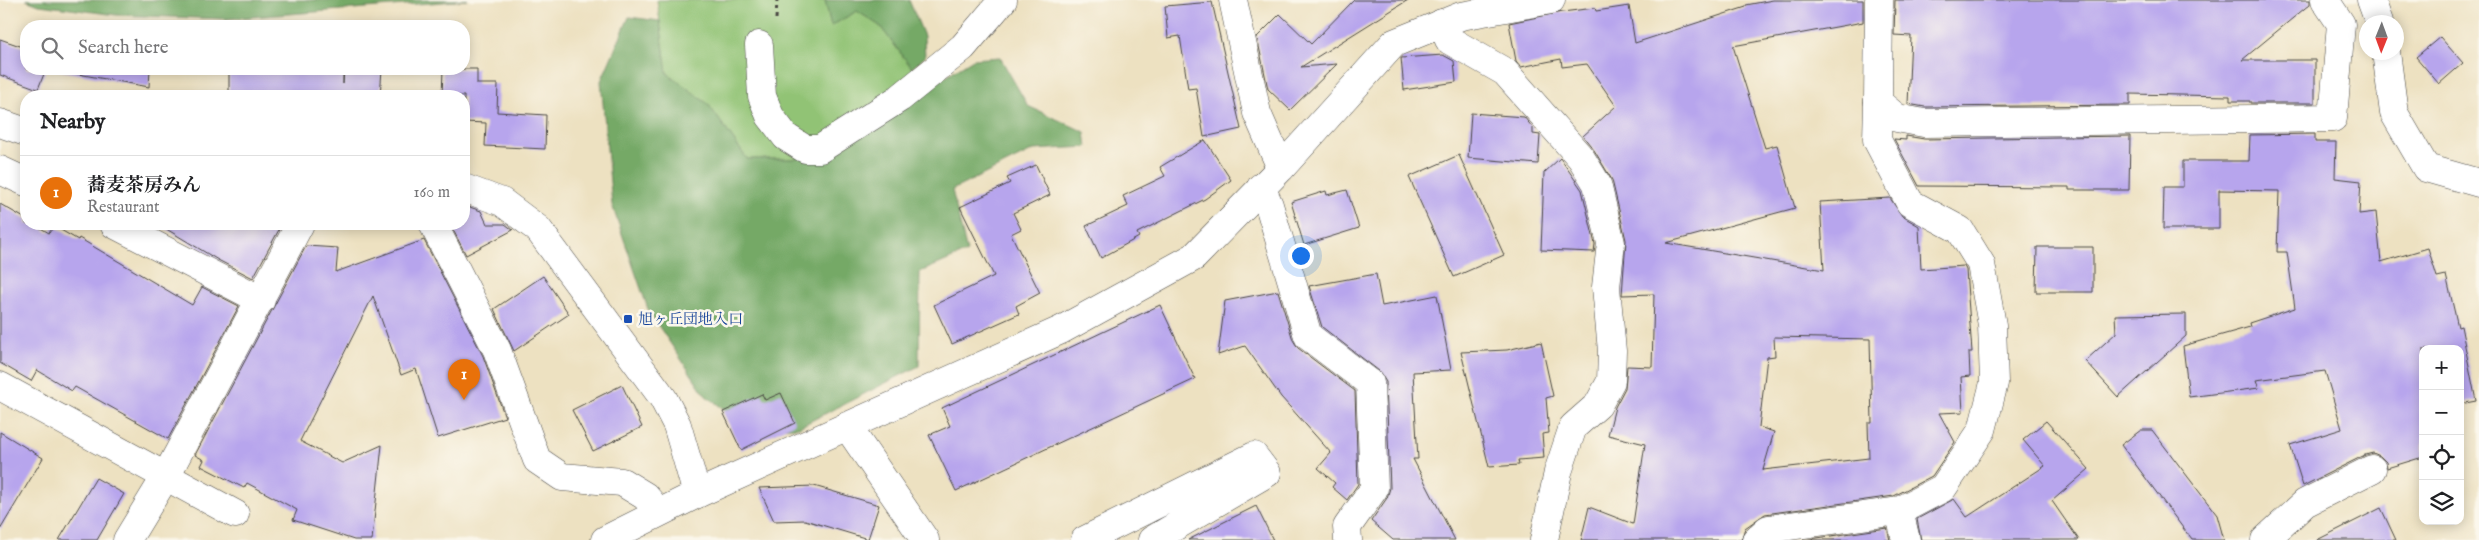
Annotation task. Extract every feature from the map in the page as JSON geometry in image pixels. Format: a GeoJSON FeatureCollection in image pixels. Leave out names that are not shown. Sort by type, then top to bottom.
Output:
{"type":"FeatureCollection","features":[{"type":"Feature","properties":{"kind":"street"},"geometry":{"type":"LineString","coordinates":[[760,45],[762,96],[770,116],[786,137],[805,149],[820,149],[900,98],[963,47],[1003,0]]}},
{"type":"Feature","properties":{"kind":"street"},"geometry":{"type":"LineString","coordinates":[[1233,0],[1257,113],[1281,168]]}},
{"type":"Feature","properties":{"kind":"street"},"geometry":{"type":"LineString","coordinates":[[605,540],[697,494],[1061,330],[1194,257],[1281,168],[1394,43],[1453,13],[1551,0]]}},
{"type":"Feature","properties":{"kind":"street"},"geometry":{"type":"LineString","coordinates":[[1756,540],[1768,529],[1899,510],[1943,488],[1982,430],[1994,383],[1992,326],[1981,264],[1960,230],[1910,203],[1877,140],[1880,0]]}},
{"type":"Feature","properties":{"kind":"street"},"geometry":{"type":"LineString","coordinates":[[1878,102],[1897,118],[1924,123],[2333,118],[2341,24],[2325,0]]}},
{"type":"Feature","properties":{"kind":"street"},"geometry":{"type":"LineString","coordinates":[[2371,0],[2376,15]]}},
{"type":"Feature","properties":{"kind":"street"},"geometry":{"type":"LineString","coordinates":[[1453,13],[1449,40],[1505,72],[1581,158],[1597,184],[1611,243],[1606,287],[1612,351],[1611,381],[1598,405],[1573,427],[1558,472],[1544,540]]}},
{"type":"Feature","properties":{"kind":"street"},"geometry":{"type":"LineString","coordinates":[[2387,60],[2394,113],[2426,168],[2479,183]]}},
{"type":"Feature","properties":{"kind":"street"},"geometry":{"type":"LineString","coordinates":[[0,123],[20,130]]}},
{"type":"Feature","properties":{"kind":"street"},"geometry":{"type":"LineString","coordinates":[[0,170],[20,179]]}},
{"type":"Feature","properties":{"kind":"street"},"geometry":{"type":"LineString","coordinates":[[1261,187],[1269,205],[1308,336],[1370,383],[1374,489],[1347,527],[1348,540]]}},
{"type":"Feature","properties":{"kind":"street"},"geometry":{"type":"LineString","coordinates":[[470,189],[502,202],[538,229],[663,398],[677,425],[697,494]]}},
{"type":"Feature","properties":{"kind":"street"},"geometry":{"type":"LineString","coordinates":[[126,230],[261,300]]}},
{"type":"Feature","properties":{"kind":"street"},"geometry":{"type":"LineString","coordinates":[[127,540],[166,476],[297,230]]}},
{"type":"Feature","properties":{"kind":"street"},"geometry":{"type":"LineString","coordinates":[[436,230],[497,350],[537,460],[562,477],[622,482],[645,496],[659,512]]}},
{"type":"Feature","properties":{"kind":"street"},"geometry":{"type":"LineString","coordinates":[[0,386],[235,514]]}},
{"type":"Feature","properties":{"kind":"street"},"geometry":{"type":"LineString","coordinates":[[847,426],[925,540]]}},
{"type":"Feature","properties":{"kind":"street"},"geometry":{"type":"LineString","coordinates":[[1085,540],[1254,456],[1267,472],[1152,540]]}},
{"type":"Feature","properties":{"kind":"street"},"geometry":{"type":"LineString","coordinates":[[2265,540],[2305,503],[2372,469]]}},
{"type":"Feature","properties":{"kind":"street"},"geometry":{"type":"LineString","coordinates":[[1899,510],[1906,540]]}},
{"type":"Feature","properties":{"kind":"green space"},"geometry":{"type":"Polygon","coordinates":[[[26,0],[468,0],[226,19],[116,15],[39,5],[26,0]]]}},
{"type":"Feature","properties":{"kind":"green space"},"geometry":{"type":"Polygon","coordinates":[[[657,0],[825,0],[831,26],[857,11],[880,26],[912,68],[918,94],[860,129],[794,159],[747,159],[708,104],[667,73],[657,0]]]}},
{"type":"Feature","properties":{"kind":"green space"},"geometry":{"type":"Polygon","coordinates":[[[825,0],[909,0],[924,36],[925,57],[912,68],[880,26],[857,11],[831,26],[825,0]]]}},
{"type":"Feature","properties":{"kind":"green space"},"geometry":{"type":"Polygon","coordinates":[[[629,17],[660,21],[667,73],[708,104],[747,159],[794,159],[860,129],[973,59],[1000,57],[1028,106],[1085,132],[1087,147],[1034,150],[952,190],[967,252],[920,272],[919,366],[799,427],[751,429],[706,396],[649,312],[612,205],[601,81],[629,17]]]}},
{"type":"Feature","properties":{"kind":"building"},"geometry":{"type":"Polygon","coordinates":[[[1354,0],[1408,0],[1301,67],[1337,64],[1290,110],[1268,89],[1257,37],[1280,14],[1311,44],[1354,0]]]}},
{"type":"Feature","properties":{"kind":"building"},"geometry":{"type":"Polygon","coordinates":[[[1773,0],[1863,0],[1863,22],[1733,46],[1765,148],[1777,145],[1795,208],[1666,243],[1824,270],[1820,202],[1890,198],[1902,216],[1919,226],[1921,269],[1964,266],[1966,270],[1972,352],[1969,352],[1970,376],[1961,377],[1963,412],[1939,413],[1955,442],[1932,476],[1894,496],[1765,514],[1745,528],[1741,540],[1581,540],[1589,507],[1633,524],[1645,444],[1608,435],[1615,407],[1625,388],[1627,366],[1652,367],[1654,294],[1622,295],[1626,240],[1612,180],[1583,136],[1616,106],[1587,64],[1562,67],[1561,59],[1521,67],[1516,61],[1509,23],[1562,12],[1595,8],[1596,11],[1629,6],[1635,43],[1746,7],[1746,5],[1773,0]],[[1774,337],[1775,356],[1767,357],[1759,427],[1774,432],[1763,470],[1869,458],[1868,423],[1872,423],[1870,339],[1774,337]]]}},
{"type":"Feature","properties":{"kind":"building"},"geometry":{"type":"Polygon","coordinates":[[[1895,0],[2310,0],[2310,4],[2242,60],[2315,60],[2315,103],[2250,103],[2250,101],[2230,101],[2230,96],[2130,94],[2130,105],[1925,107],[1908,104],[1911,36],[1894,35],[1895,0]]]}},
{"type":"Feature","properties":{"kind":"building"},"geometry":{"type":"Polygon","coordinates":[[[1212,2],[1241,129],[1204,137],[1196,88],[1188,89],[1180,36],[1168,38],[1165,6],[1212,2]]]}},
{"type":"Feature","properties":{"kind":"building"},"geometry":{"type":"Polygon","coordinates":[[[2440,37],[2463,63],[2439,84],[2416,57],[2440,37]]]}},
{"type":"Feature","properties":{"kind":"building"},"geometry":{"type":"Polygon","coordinates":[[[0,39],[20,46],[20,75],[44,75],[38,89],[0,75],[0,39]]]}},
{"type":"Feature","properties":{"kind":"building"},"geometry":{"type":"Polygon","coordinates":[[[1443,55],[1454,61],[1456,82],[1404,90],[1401,58],[1443,55]]]}},
{"type":"Feature","properties":{"kind":"building"},"geometry":{"type":"Polygon","coordinates":[[[470,69],[477,69],[477,84],[498,84],[497,112],[546,115],[545,149],[485,146],[486,123],[470,122],[470,90],[442,90],[443,75],[470,75],[470,69]]]}},
{"type":"Feature","properties":{"kind":"building"},"geometry":{"type":"Polygon","coordinates":[[[84,75],[150,75],[149,87],[84,75]]]}},
{"type":"Feature","properties":{"kind":"building"},"geometry":{"type":"Polygon","coordinates":[[[229,75],[343,75],[343,84],[344,75],[382,75],[380,90],[229,90],[229,75]]]}},
{"type":"Feature","properties":{"kind":"building"},"geometry":{"type":"Polygon","coordinates":[[[1471,113],[1524,117],[1533,128],[1533,134],[1540,135],[1538,164],[1468,158],[1471,113]]]}},
{"type":"Feature","properties":{"kind":"building"},"geometry":{"type":"Polygon","coordinates":[[[2315,134],[2315,142],[2336,142],[2335,178],[2361,181],[2359,214],[2376,212],[2381,262],[2428,248],[2437,277],[2446,275],[2458,327],[2461,326],[2476,401],[2464,403],[2464,345],[2419,345],[2419,458],[2387,468],[2386,462],[2380,456],[2373,453],[2365,455],[2303,486],[2290,445],[2342,429],[2325,371],[2256,380],[2259,388],[2189,397],[2183,346],[2250,327],[2249,323],[2295,308],[2287,252],[2277,252],[2279,191],[2219,190],[2219,229],[2163,229],[2164,187],[2183,187],[2183,161],[2249,161],[2250,135],[2315,134]]]}},
{"type":"Feature","properties":{"kind":"building"},"geometry":{"type":"Polygon","coordinates":[[[1906,136],[1924,139],[2130,136],[2129,190],[2069,190],[2069,187],[1919,186],[1894,139],[1906,140],[1906,136]]]}},
{"type":"Feature","properties":{"kind":"building"},"geometry":{"type":"Polygon","coordinates":[[[1205,140],[1231,180],[1205,199],[1137,233],[1139,237],[1101,258],[1086,226],[1128,206],[1123,196],[1165,176],[1160,167],[1205,140]]]}},
{"type":"Feature","properties":{"kind":"building"},"geometry":{"type":"Polygon","coordinates":[[[1459,155],[1504,255],[1454,277],[1409,177],[1459,155]]]}},
{"type":"Feature","properties":{"kind":"building"},"geometry":{"type":"Polygon","coordinates":[[[1560,158],[1582,190],[1595,244],[1594,252],[1541,250],[1544,173],[1560,158]]]}},
{"type":"Feature","properties":{"kind":"building"},"geometry":{"type":"Polygon","coordinates":[[[1036,165],[1050,195],[1013,213],[1021,229],[1011,234],[1040,293],[1016,306],[1019,314],[952,344],[934,305],[994,276],[960,207],[1010,183],[1007,178],[1036,165]]]}},
{"type":"Feature","properties":{"kind":"building"},"geometry":{"type":"Polygon","coordinates":[[[1347,190],[1359,228],[1304,245],[1291,202],[1326,191],[1327,195],[1347,190]]]}},
{"type":"Feature","properties":{"kind":"building"},"geometry":{"type":"Polygon","coordinates":[[[0,204],[20,216],[20,230],[44,230],[49,233],[51,230],[61,230],[78,240],[79,238],[192,305],[202,287],[239,306],[168,439],[75,387],[72,391],[37,370],[31,381],[0,363],[0,204]]]}},
{"type":"Feature","properties":{"kind":"building"},"geometry":{"type":"Polygon","coordinates":[[[470,207],[481,211],[487,224],[505,224],[513,230],[466,255],[453,230],[470,230],[470,207]]]}},
{"type":"Feature","properties":{"kind":"building"},"geometry":{"type":"Polygon","coordinates":[[[168,230],[279,230],[253,278],[218,260],[168,230]]]}},
{"type":"Feature","properties":{"kind":"building"},"geometry":{"type":"Polygon","coordinates":[[[424,240],[483,356],[505,417],[438,438],[416,369],[401,375],[373,296],[300,441],[342,463],[382,445],[372,540],[354,540],[293,520],[297,510],[247,483],[244,488],[201,466],[204,460],[195,455],[306,246],[338,248],[336,272],[424,240]]]}},
{"type":"Feature","properties":{"kind":"building"},"geometry":{"type":"Polygon","coordinates":[[[2037,247],[2093,247],[2093,292],[2036,292],[2037,247]]]}},
{"type":"Feature","properties":{"kind":"building"},"geometry":{"type":"Polygon","coordinates":[[[1376,274],[1382,306],[1437,295],[1451,370],[1413,372],[1418,459],[1413,459],[1455,540],[1393,540],[1371,521],[1387,498],[1390,488],[1386,382],[1379,371],[1322,327],[1309,286],[1376,274]]]}},
{"type":"Feature","properties":{"kind":"building"},"geometry":{"type":"Polygon","coordinates":[[[543,276],[569,314],[514,351],[494,309],[543,276]]]}},
{"type":"Feature","properties":{"kind":"building"},"geometry":{"type":"Polygon","coordinates":[[[1278,291],[1293,340],[1298,348],[1355,391],[1358,484],[1347,500],[1332,487],[1335,483],[1318,468],[1331,453],[1281,397],[1245,346],[1218,355],[1225,301],[1278,291]]]}},
{"type":"Feature","properties":{"kind":"building"},"geometry":{"type":"Polygon","coordinates":[[[1160,305],[1195,379],[956,491],[929,435],[950,426],[942,408],[1160,305]]]}},
{"type":"Feature","properties":{"kind":"building"},"geometry":{"type":"Polygon","coordinates":[[[2186,314],[2186,336],[2118,397],[2085,361],[2116,333],[2115,315],[2186,314]]]}},
{"type":"Feature","properties":{"kind":"building"},"geometry":{"type":"Polygon","coordinates":[[[1541,342],[1553,396],[1546,398],[1549,433],[1542,434],[1544,458],[1518,460],[1519,465],[1489,467],[1461,352],[1507,350],[1541,342]]]}},
{"type":"Feature","properties":{"kind":"building"},"geometry":{"type":"Polygon","coordinates":[[[622,385],[642,427],[593,451],[572,410],[622,385]]]}},
{"type":"Feature","properties":{"kind":"building"},"geometry":{"type":"Polygon","coordinates":[[[781,393],[795,423],[741,450],[723,412],[762,394],[765,400],[781,393]]]}},
{"type":"Feature","properties":{"kind":"building"},"geometry":{"type":"Polygon","coordinates":[[[2046,421],[2089,469],[2052,501],[2079,540],[1921,540],[1917,519],[1954,499],[1967,517],[2045,466],[2023,440],[2046,421]]]}},
{"type":"Feature","properties":{"kind":"building"},"geometry":{"type":"Polygon","coordinates":[[[2141,430],[2152,430],[2217,515],[2224,540],[2192,540],[2121,445],[2141,430]]]}},
{"type":"Feature","properties":{"kind":"building"},"geometry":{"type":"Polygon","coordinates":[[[0,432],[43,458],[0,530],[0,432]]]}},
{"type":"Feature","properties":{"kind":"building"},"geometry":{"type":"Polygon","coordinates":[[[96,478],[124,494],[97,540],[59,540],[96,478]]]}},
{"type":"Feature","properties":{"kind":"building"},"geometry":{"type":"Polygon","coordinates":[[[814,486],[879,505],[868,539],[805,520],[774,521],[759,488],[814,486]]]}},
{"type":"Feature","properties":{"kind":"building"},"geometry":{"type":"Polygon","coordinates":[[[1256,506],[1273,540],[1188,540],[1256,506]]]}},
{"type":"Feature","properties":{"kind":"building"},"geometry":{"type":"Polygon","coordinates":[[[2381,508],[2396,540],[2317,540],[2381,508]]]}},
{"type":"Feature","properties":{"kind":"building"},"geometry":{"type":"Polygon","coordinates":[[[1887,528],[1890,540],[1803,540],[1887,528]]]}},
{"type":"Feature","properties":{"kind":"place","name":"旭ヶ丘団地入口"},"geometry":{"type":"Point","coordinates":[628,319]}},
{"type":"Feature","properties":{"kind":"place","name":"蕎麦茶房みん"},"geometry":{"type":"Point","coordinates":[464,400]}}]}
